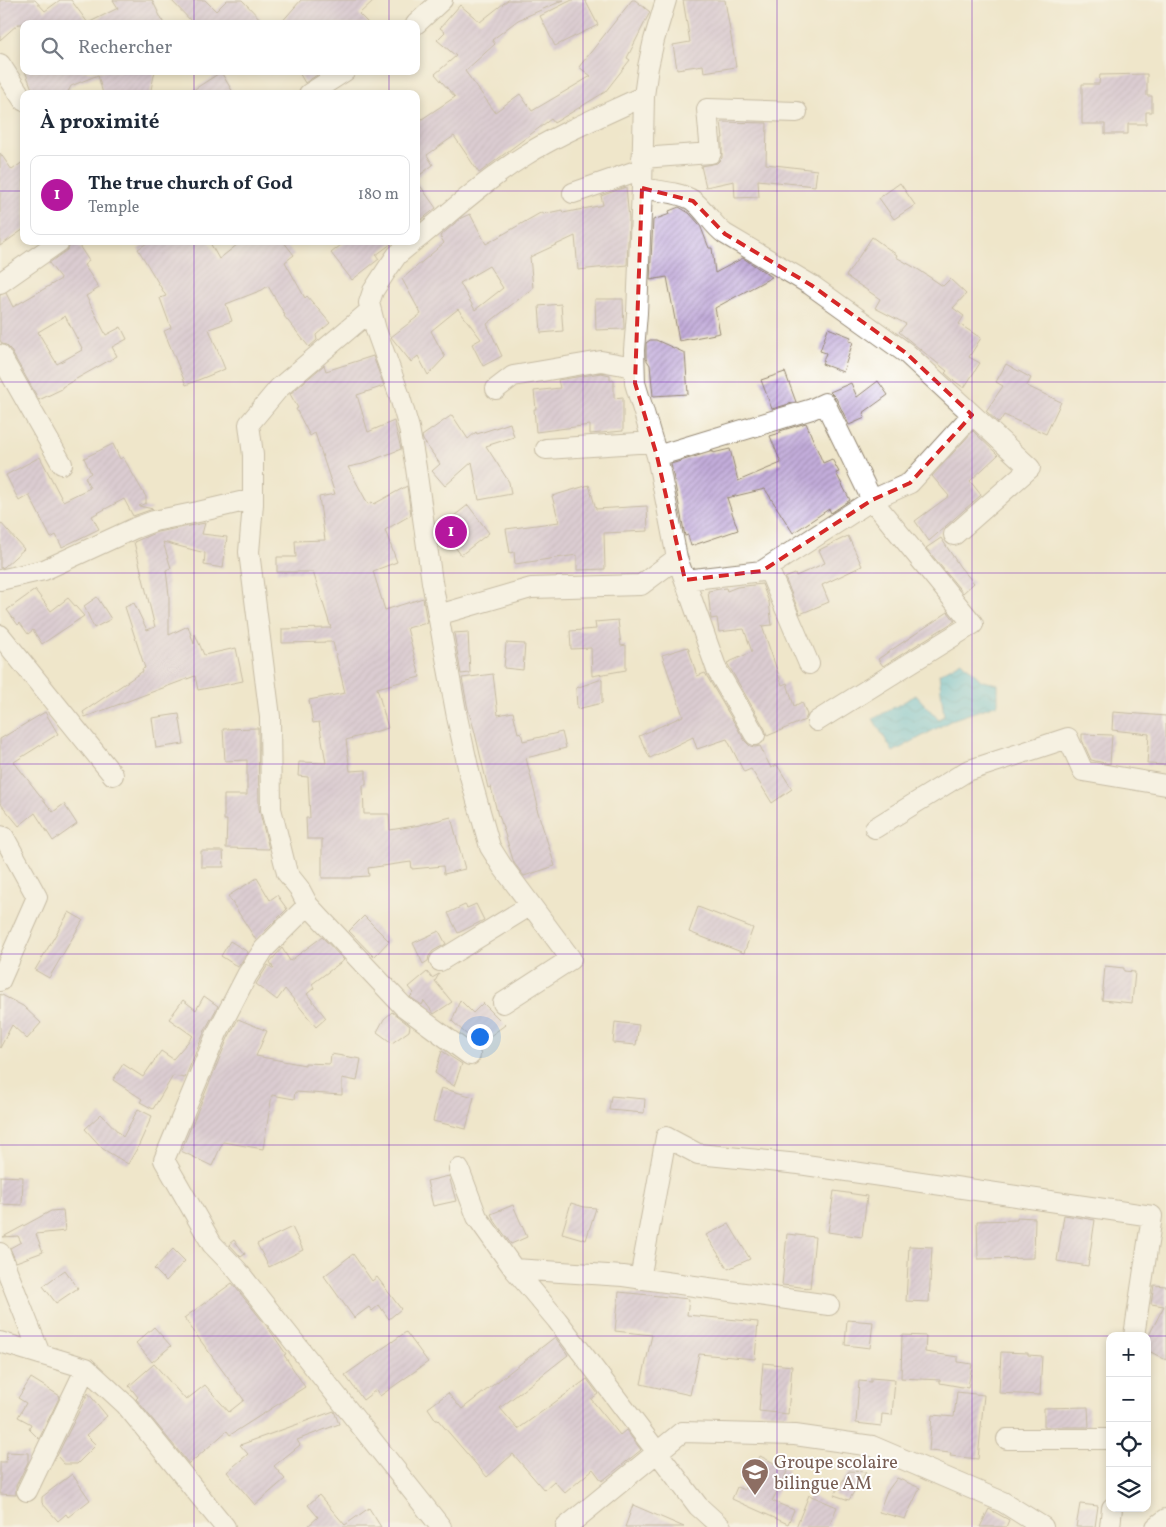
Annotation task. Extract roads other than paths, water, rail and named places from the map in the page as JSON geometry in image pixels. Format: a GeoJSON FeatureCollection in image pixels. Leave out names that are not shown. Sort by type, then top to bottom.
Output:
{"type":"FeatureCollection","features":[{"type":"Feature","properties":{"kind":"street"},"geometry":{"type":"LineString","coordinates":[[420,20],[442,0]]}},
{"type":"Feature","properties":{"kind":"street"},"geometry":{"type":"LineString","coordinates":[[666,0],[654,40],[644,96],[637,313],[634,350],[635,383],[655,449],[677,558],[717,670],[755,735]]}},
{"type":"Feature","properties":{"kind":"street"},"geometry":{"type":"LineString","coordinates":[[0,64],[20,95]]}},
{"type":"Feature","properties":{"kind":"street"},"geometry":{"type":"LineString","coordinates":[[315,90],[340,75]]}},
{"type":"Feature","properties":{"kind":"street"},"geometry":{"type":"LineString","coordinates":[[420,236],[499,173],[526,155],[553,139],[644,96]]}},
{"type":"Feature","properties":{"kind":"street"},"geometry":{"type":"LineString","coordinates":[[572,194],[642,172],[711,154],[707,110],[797,112]]}},
{"type":"Feature","properties":{"kind":"street"},"geometry":{"type":"LineString","coordinates":[[642,172],[693,201],[718,229],[725,234],[811,284],[906,353],[1030,468],[954,535]]}},
{"type":"Feature","properties":{"kind":"street"},"geometry":{"type":"LineString","coordinates":[[0,283],[54,245]]}},
{"type":"Feature","properties":{"kind":"street"},"geometry":{"type":"LineString","coordinates":[[392,248],[373,291],[369,303],[370,311],[409,428],[432,582],[457,717],[490,847],[571,959],[503,1003]]}},
{"type":"Feature","properties":{"kind":"street"},"geometry":{"type":"LineString","coordinates":[[370,311],[280,388],[248,424],[253,455],[253,499],[249,552],[270,717],[271,809],[287,873],[299,888],[308,905],[403,1006],[470,1055]]}},
{"type":"Feature","properties":{"kind":"street"},"geometry":{"type":"LineString","coordinates":[[0,355],[62,464]]}},
{"type":"Feature","properties":{"kind":"street"},"geometry":{"type":"LineString","coordinates":[[496,389],[513,376],[600,361],[634,367]]}},
{"type":"Feature","properties":{"kind":"street"},"geometry":{"type":"LineString","coordinates":[[546,449],[655,449],[812,410],[825,403],[872,500],[973,624],[817,721]]}},
{"type":"Feature","properties":{"kind":"street"},"geometry":{"type":"LineString","coordinates":[[685,580],[762,571],[768,568],[872,500],[910,483],[972,415]]}},
{"type":"Feature","properties":{"kind":"street"},"geometry":{"type":"LineString","coordinates":[[0,580],[44,570],[134,528],[154,521],[253,499]]}},
{"type":"Feature","properties":{"kind":"street"},"geometry":{"type":"LineString","coordinates":[[438,615],[531,588],[641,585],[677,558]]}},
{"type":"Feature","properties":{"kind":"street"},"geometry":{"type":"LineString","coordinates":[[768,568],[809,664]]}},
{"type":"Feature","properties":{"kind":"street"},"geometry":{"type":"LineString","coordinates":[[0,635],[113,776]]}},
{"type":"Feature","properties":{"kind":"street"},"geometry":{"type":"LineString","coordinates":[[874,828],[967,771],[1068,738],[1083,771],[1166,785]]}},
{"type":"Feature","properties":{"kind":"street"},"geometry":{"type":"LineString","coordinates":[[0,836],[4,837],[37,897],[0,981]]}},
{"type":"Feature","properties":{"kind":"street"},"geometry":{"type":"LineString","coordinates":[[440,961],[531,904]]}},
{"type":"Feature","properties":{"kind":"street"},"geometry":{"type":"LineString","coordinates":[[308,905],[264,949],[247,975],[217,1033],[164,1160],[212,1244],[238,1270],[440,1527]]}},
{"type":"Feature","properties":{"kind":"street"},"geometry":{"type":"LineString","coordinates":[[640,1279],[666,1137],[698,1154],[799,1164],[1152,1216],[1135,1332]]}},
{"type":"Feature","properties":{"kind":"street"},"geometry":{"type":"LineString","coordinates":[[459,1169],[477,1218],[514,1269],[557,1320],[698,1506],[721,1527]]}},
{"type":"Feature","properties":{"kind":"street"},"geometry":{"type":"LineString","coordinates":[[0,1253],[40,1354]]}},
{"type":"Feature","properties":{"kind":"street"},"geometry":{"type":"LineString","coordinates":[[514,1269],[623,1276],[829,1305]]}},
{"type":"Feature","properties":{"kind":"street"},"geometry":{"type":"LineString","coordinates":[[0,1342],[86,1368],[126,1405],[224,1527]]}},
{"type":"Feature","properties":{"kind":"street"},"geometry":{"type":"LineString","coordinates":[[27,1491],[86,1368]]}},
{"type":"Feature","properties":{"kind":"street"},"geometry":{"type":"LineString","coordinates":[[566,1527],[682,1432],[795,1435],[872,1446],[1003,1502],[1043,1527]]}},
{"type":"Feature","properties":{"kind":"street"},"geometry":{"type":"LineString","coordinates":[[1007,1439],[1106,1439]]}},
{"type":"Feature","properties":{"kind":"street"},"geometry":{"type":"LineString","coordinates":[[1110,1527],[1112,1512]]}},
{"type":"Feature","properties":{"kind":"street"},"geometry":{"type":"LineString","coordinates":[[1156,1527],[1166,1519]]}},
{"type":"Feature","properties":{"kind":"water"},"geometry":{"type":"Polygon","coordinates":[[[962,661],[982,681],[998,684],[998,704],[954,719],[893,752],[873,719],[916,695],[938,719],[944,716],[939,674],[962,661]]]}},
{"type":"Feature","properties":{"kind":"place","name":"The true church of God"},"geometry":{"type":"Point","coordinates":[451,532]}},
{"type":"Feature","properties":{"kind":"place","name":"Groupe scolaire bilingue AM"},"geometry":{"type":"Point","coordinates":[755,1496]}}]}
